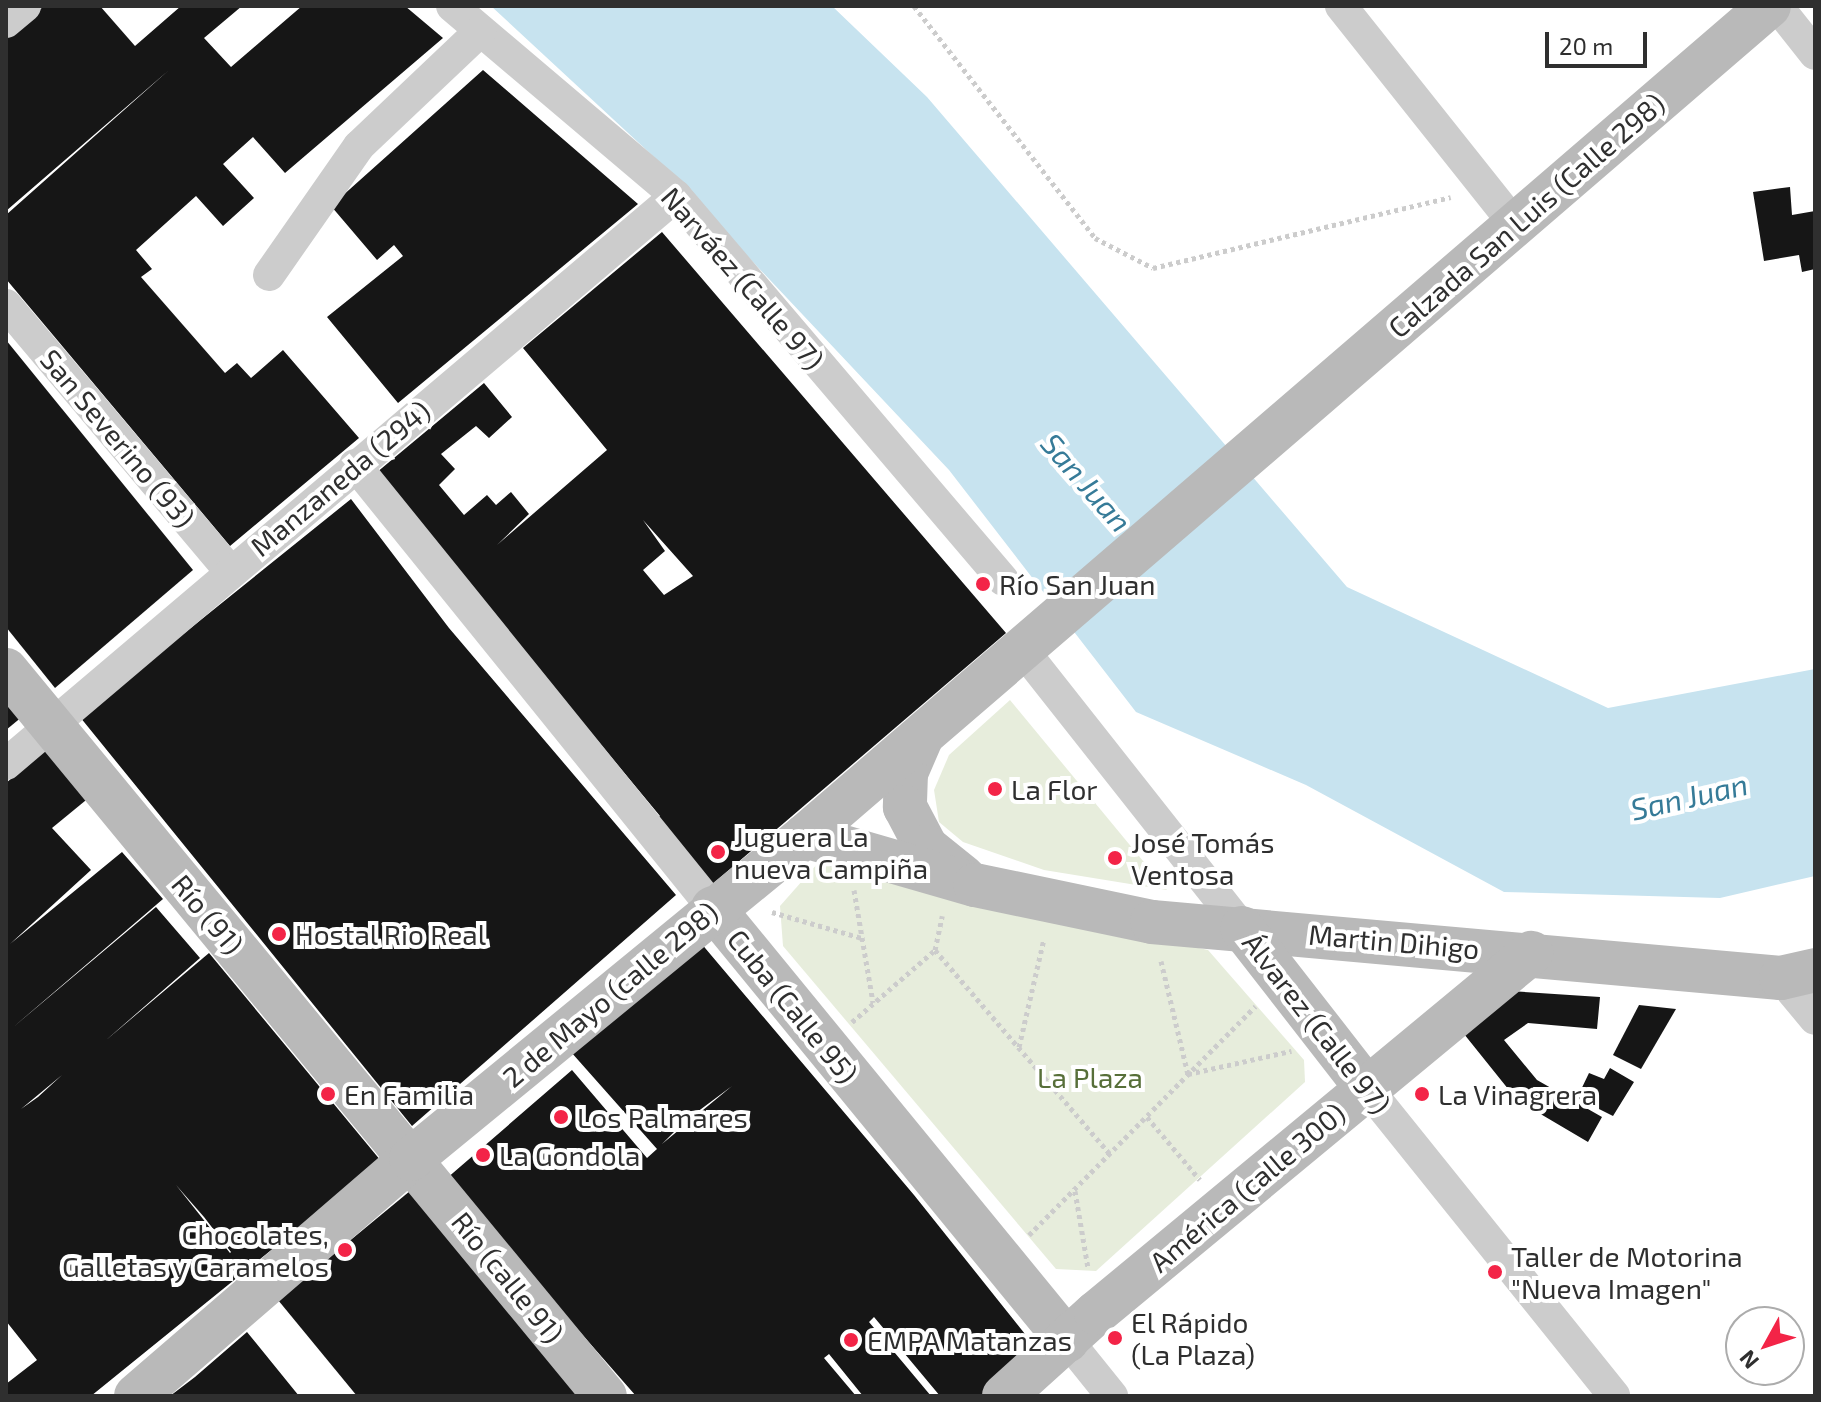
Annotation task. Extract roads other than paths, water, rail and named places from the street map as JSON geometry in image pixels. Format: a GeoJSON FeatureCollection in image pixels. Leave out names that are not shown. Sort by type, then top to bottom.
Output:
{"type":"FeatureCollection","features":[{"type":"Feature","properties":{"kind":"main road","name":"Calzada San Luis (Calle 298)"},"geometry":{"type":"LineString","coordinates":[[1036,637],[1769,6]]}},
{"type":"Feature","properties":{"kind":"main road","name":"2 de Mayo (calle 298)"},"geometry":{"type":"LineString","coordinates":[[136,1396],[411,1159],[719,903],[805,836],[1036,637]]}},
{"type":"Feature","properties":{"kind":"main road","name":"Río (91)"},"geometry":{"type":"LineString","coordinates":[[6,670],[411,1159]]}},
{"type":"Feature","properties":{"kind":"main road","name":"Martin Dihigo"},"geometry":{"type":"LineString","coordinates":[[922,735],[906,773],[905,807],[926,847],[975,885]]}},
{"type":"Feature","properties":{"kind":"main road","name":"Martin Dihigo"},"geometry":{"type":"LineString","coordinates":[[805,836],[975,885],[1152,922],[1798,974]]}},
{"type":"Feature","properties":{"kind":"main road","name":"Cuba (Calle 95)"},"geometry":{"type":"LineString","coordinates":[[719,903],[824,1046],[1004,1262],[1082,1326]]}},
{"type":"Feature","properties":{"kind":"main road","name":"Álvarez (Calle 97)"},"geometry":{"type":"LineString","coordinates":[[1242,928],[1366,1087]]}},
{"type":"Feature","properties":{"kind":"main road","name":"América (calle 300)"},"geometry":{"type":"LineString","coordinates":[[1004,1396],[1223,1207],[1531,953]]}},
{"type":"Feature","properties":{"kind":"main road","name":"Río (calle 91)"},"geometry":{"type":"LineString","coordinates":[[411,1159],[605,1396]]}},
{"type":"Feature","properties":{"kind":"street"},"geometry":{"type":"LineString","coordinates":[[6,22],[25,6]]}},
{"type":"Feature","properties":{"kind":"street","name":"Narváez (Calle 97)"},"geometry":{"type":"LineString","coordinates":[[452,6],[676,196],[1003,580]]}},
{"type":"Feature","properties":{"kind":"street"},"geometry":{"type":"LineString","coordinates":[[1341,6],[1515,225]]}},
{"type":"Feature","properties":{"kind":"street"},"geometry":{"type":"LineString","coordinates":[[1777,6],[1815,54]]}},
{"type":"Feature","properties":{"kind":"street"},"geometry":{"type":"LineString","coordinates":[[269,275],[359,146],[480,31]]}},
{"type":"Feature","properties":{"kind":"street","name":"Manzaneda (294)"},"geometry":{"type":"LineString","coordinates":[[6,764],[676,196]]}},
{"type":"Feature","properties":{"kind":"street","name":"San Severino (93)"},"geometry":{"type":"LineString","coordinates":[[6,305],[230,571]]}},
{"type":"Feature","properties":{"kind":"street","name":"Cuba (Calle 95)"},"geometry":{"type":"LineString","coordinates":[[355,465],[719,903]]}},
{"type":"Feature","properties":{"kind":"street","name":"Álvarez (Calle 97)"},"geometry":{"type":"LineString","coordinates":[[1036,637],[1242,928]]}},
{"type":"Feature","properties":{"kind":"street"},"geometry":{"type":"LineString","coordinates":[[1798,974],[1815,1019]]}},
{"type":"Feature","properties":{"kind":"street","name":"Álvarez (Calle 97)"},"geometry":{"type":"LineString","coordinates":[[1366,1087],[1614,1396]]}},
{"type":"Feature","properties":{"kind":"street","name":"Cuba (Calle 95)"},"geometry":{"type":"LineString","coordinates":[[1082,1326],[1112,1396]]}},
{"type":"Feature","properties":{"kind":"water","name":"San Juan"},"geometry":{"type":"Polygon","coordinates":[[[491,6],[832,6],[927,97],[1347,587],[1608,708],[1815,669],[1815,876],[1720,898],[1504,892],[1306,785],[1136,712],[949,470],[654,157],[491,6]]]}},
{"type":"Feature","properties":{"kind":"place","name":"Río San Juan"},"geometry":{"type":"Point","coordinates":[983,584]}},
{"type":"Feature","properties":{"kind":"place","name":"La Flor"},"geometry":{"type":"Point","coordinates":[995,789]}},
{"type":"Feature","properties":{"kind":"place","name":"Juguera La nueva Campiña"},"geometry":{"type":"Point","coordinates":[718,852]}},
{"type":"Feature","properties":{"kind":"place","name":"José Tomás Ventosa"},"geometry":{"type":"Point","coordinates":[1115,858]}},
{"type":"Feature","properties":{"kind":"place","name":"Hostal Rio Real"},"geometry":{"type":"Point","coordinates":[279,934]}},
{"type":"Feature","properties":{"kind":"place","name":"En Familia"},"geometry":{"type":"Point","coordinates":[328,1094]}},
{"type":"Feature","properties":{"kind":"place","name":"La Vinagrera"},"geometry":{"type":"Point","coordinates":[1422,1094]}},
{"type":"Feature","properties":{"kind":"place","name":"Los Palmares"},"geometry":{"type":"Point","coordinates":[561,1117]}},
{"type":"Feature","properties":{"kind":"place","name":"La Gondola"},"geometry":{"type":"Point","coordinates":[483,1155]}},
{"type":"Feature","properties":{"kind":"place","name":"Chocolates, Galletas y Caramelos"},"geometry":{"type":"Point","coordinates":[345,1250]}},
{"type":"Feature","properties":{"kind":"place","name":"Taller de Motorina \"Nueva Imagen\""},"geometry":{"type":"Point","coordinates":[1495,1272]}},
{"type":"Feature","properties":{"kind":"place","name":"El Rápido (La Plaza)"},"geometry":{"type":"Point","coordinates":[1115,1338]}},
{"type":"Feature","properties":{"kind":"place","name":"EMPA Matanzas"},"geometry":{"type":"Point","coordinates":[851,1340]}},
{"type":"Feature","properties":{"kind":"park label","name":"La Plaza"},"geometry":{"type":"Point","coordinates":[1090,1077]}}]}
